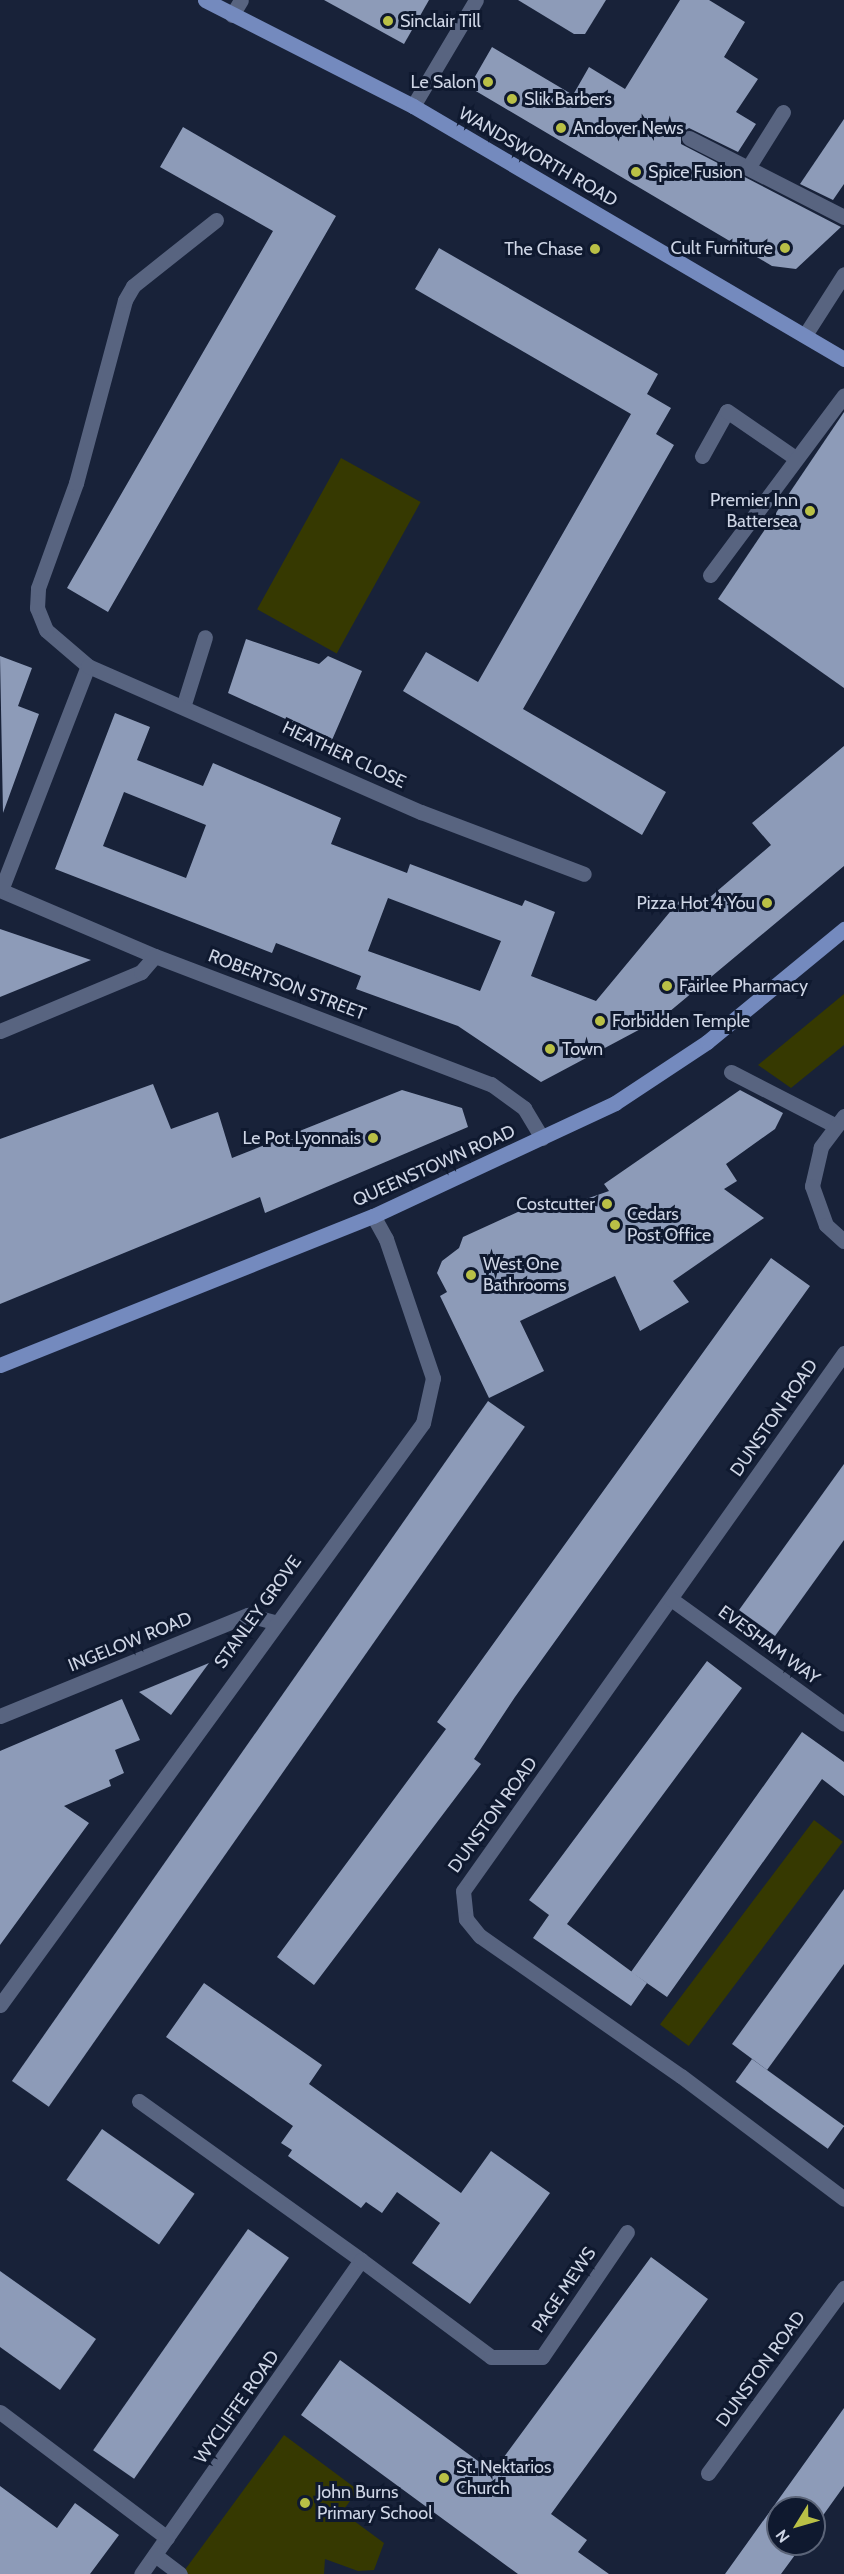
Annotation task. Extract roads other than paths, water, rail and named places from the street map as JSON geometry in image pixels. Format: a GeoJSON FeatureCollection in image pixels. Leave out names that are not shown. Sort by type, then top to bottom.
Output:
{"type":"FeatureCollection","features":[{"type":"Feature","properties":{"kind":"main road","name":"WANDSWORTH ROAD"},"geometry":{"type":"LineString","coordinates":[[205,0],[413,106],[844,359]]}},
{"type":"Feature","properties":{"kind":"main road","name":"QUEENSTOWN ROAD"},"geometry":{"type":"LineString","coordinates":[[0,1365],[373,1216],[615,1103],[689,1054],[844,929]]}},
{"type":"Feature","properties":{"kind":"street"},"geometry":{"type":"LineString","coordinates":[[232,15],[241,0]]}},
{"type":"Feature","properties":{"kind":"street"},"geometry":{"type":"LineString","coordinates":[[413,106],[476,0]]}},
{"type":"Feature","properties":{"kind":"street"},"geometry":{"type":"LineString","coordinates":[[748,168],[783,112]]}},
{"type":"Feature","properties":{"kind":"street"},"geometry":{"type":"LineString","coordinates":[[689,138],[844,217]]}},
{"type":"Feature","properties":{"kind":"street","name":"HEATHER CLOSE"},"geometry":{"type":"LineString","coordinates":[[216,220],[133,286],[125,300],[76,483],[38,588],[37,608],[45,630],[88,666],[184,704],[421,812],[584,874]]}},
{"type":"Feature","properties":{"kind":"street"},"geometry":{"type":"LineString","coordinates":[[805,335],[844,274]]}},
{"type":"Feature","properties":{"kind":"street"},"geometry":{"type":"LineString","coordinates":[[710,575],[794,457],[844,395]]}},
{"type":"Feature","properties":{"kind":"street"},"geometry":{"type":"LineString","coordinates":[[702,456],[727,411],[794,457]]}},
{"type":"Feature","properties":{"kind":"street"},"geometry":{"type":"LineString","coordinates":[[184,704],[205,637]]}},
{"type":"Feature","properties":{"kind":"street"},"geometry":{"type":"LineString","coordinates":[[0,890],[88,666]]}},
{"type":"Feature","properties":{"kind":"street","name":"ROBERTSON STREET"},"geometry":{"type":"LineString","coordinates":[[0,890],[155,956],[491,1084],[524,1108],[542,1138]]}},
{"type":"Feature","properties":{"kind":"street"},"geometry":{"type":"LineString","coordinates":[[0,1031],[141,972],[155,956]]}},
{"type":"Feature","properties":{"kind":"street"},"geometry":{"type":"LineString","coordinates":[[731,1072],[839,1121],[814,1166],[812,1186],[826,1224],[844,1241]]}},
{"type":"Feature","properties":{"kind":"street","name":"STANLEY GROVE"},"geometry":{"type":"LineString","coordinates":[[0,2005],[274,1622],[423,1423],[430,1403],[433,1378],[423,1344],[373,1216]]}},
{"type":"Feature","properties":{"kind":"street","name":"DUNSTON ROAD"},"geometry":{"type":"LineString","coordinates":[[844,1353],[463,1891],[466,1919],[480,1936],[681,2076],[844,2199]]}},
{"type":"Feature","properties":{"kind":"street","name":"EVESHAM WAY"},"geometry":{"type":"LineString","coordinates":[[671,1599],[844,1724]]}},
{"type":"Feature","properties":{"kind":"street","name":"INGELOW ROAD"},"geometry":{"type":"LineString","coordinates":[[0,1716],[248,1615],[274,1622]]}},
{"type":"Feature","properties":{"kind":"street"},"geometry":{"type":"LineString","coordinates":[[139,2101],[361,2260]]}},
{"type":"Feature","properties":{"kind":"street","name":"PAGE MEWS"},"geometry":{"type":"LineString","coordinates":[[361,2260],[491,2357],[542,2357],[627,2232]]}},
{"type":"Feature","properties":{"kind":"street","name":"WYCLIFFE ROAD"},"geometry":{"type":"LineString","coordinates":[[141,2574],[361,2260]]}},
{"type":"Feature","properties":{"kind":"street","name":"DUNSTON ROAD"},"geometry":{"type":"LineString","coordinates":[[708,2473],[844,2288]]}},
{"type":"Feature","properties":{"kind":"street"},"geometry":{"type":"LineString","coordinates":[[0,2412],[167,2538]]}},
{"type":"Feature","properties":{"kind":"street"},"geometry":{"type":"LineString","coordinates":[[155,2555],[180,2574]]}},
{"type":"Feature","properties":{"kind":"place","name":"Sinclair Till"},"geometry":{"type":"Point","coordinates":[388,21]}},
{"type":"Feature","properties":{"kind":"place","name":"Le Salon"},"geometry":{"type":"Point","coordinates":[488,82]}},
{"type":"Feature","properties":{"kind":"place","name":"Slik Barbers"},"geometry":{"type":"Point","coordinates":[512,99]}},
{"type":"Feature","properties":{"kind":"place","name":"Andover News"},"geometry":{"type":"Point","coordinates":[561,128]}},
{"type":"Feature","properties":{"kind":"place","name":"Spice Fusion"},"geometry":{"type":"Point","coordinates":[636,172]}},
{"type":"Feature","properties":{"kind":"place","name":"Cult Furniture"},"geometry":{"type":"Point","coordinates":[785,248]}},
{"type":"Feature","properties":{"kind":"place","name":"The Chase"},"geometry":{"type":"Point","coordinates":[595,249]}},
{"type":"Feature","properties":{"kind":"place","name":"Premier Inn Battersea"},"geometry":{"type":"Point","coordinates":[810,511]}},
{"type":"Feature","properties":{"kind":"place","name":"Pizza Hot 4 You"},"geometry":{"type":"Point","coordinates":[767,903]}},
{"type":"Feature","properties":{"kind":"place","name":"Fairlee Pharmacy"},"geometry":{"type":"Point","coordinates":[667,986]}},
{"type":"Feature","properties":{"kind":"place","name":"Forbidden Temple"},"geometry":{"type":"Point","coordinates":[600,1021]}},
{"type":"Feature","properties":{"kind":"place","name":"Town"},"geometry":{"type":"Point","coordinates":[550,1049]}},
{"type":"Feature","properties":{"kind":"place","name":"Le Pot Lyonnais"},"geometry":{"type":"Point","coordinates":[373,1138]}},
{"type":"Feature","properties":{"kind":"place","name":"Costcutter"},"geometry":{"type":"Point","coordinates":[607,1204]}},
{"type":"Feature","properties":{"kind":"place","name":"Cedars Post Office"},"geometry":{"type":"Point","coordinates":[615,1225]}},
{"type":"Feature","properties":{"kind":"place","name":"West One Bathrooms"},"geometry":{"type":"Point","coordinates":[471,1275]}},
{"type":"Feature","properties":{"kind":"place","name":"St. Nektarios Church"},"geometry":{"type":"Point","coordinates":[444,2478]}},
{"type":"Feature","properties":{"kind":"place","name":"John Burns Primary School"},"geometry":{"type":"Point","coordinates":[305,2503]}}]}
